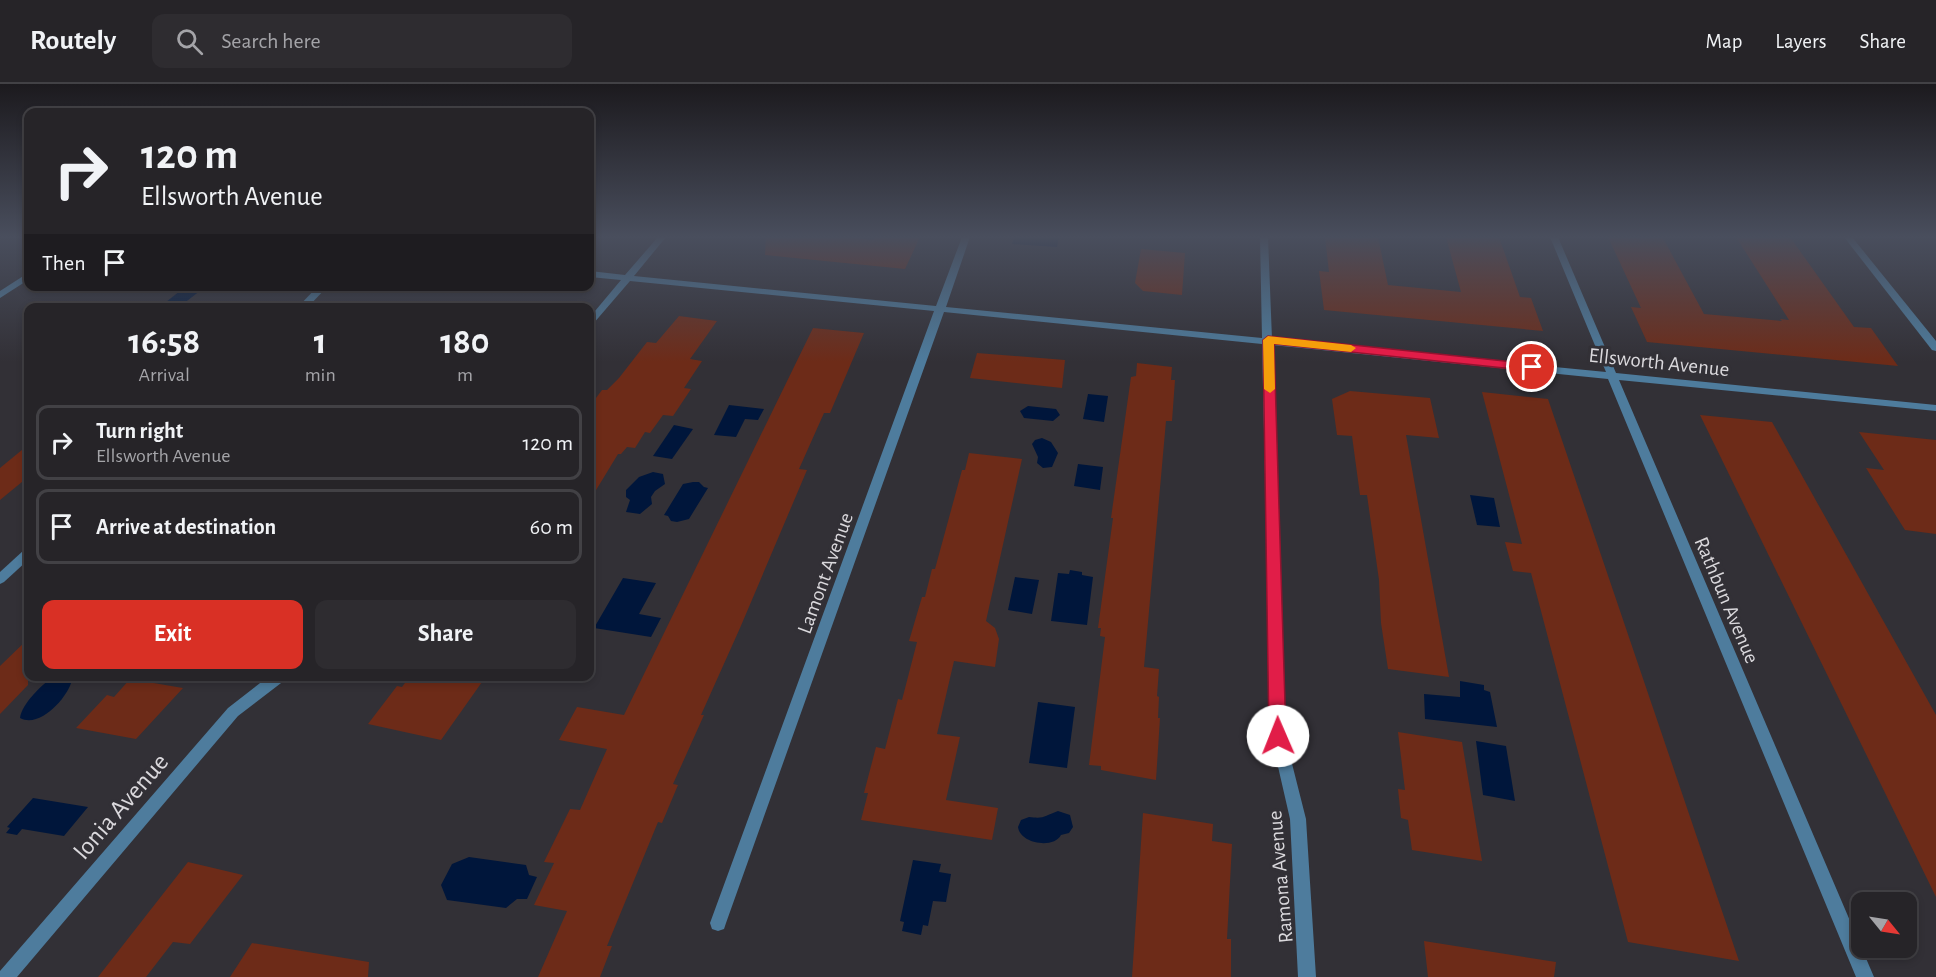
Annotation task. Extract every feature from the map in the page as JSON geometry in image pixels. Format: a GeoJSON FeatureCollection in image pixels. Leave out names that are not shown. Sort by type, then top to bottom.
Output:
{"type":"FeatureCollection","features":[{"type":"Feature","properties":{"kind":"street"},"geometry":{"type":"LineString","coordinates":[[0,295],[24,279]]}},
{"type":"Feature","properties":{"kind":"street"},"geometry":{"type":"LineString","coordinates":[[594,317],[627,279]]}},
{"type":"Feature","properties":{"kind":"street","name":"Ellsworth Avenue"},"geometry":{"type":"LineString","coordinates":[[635,279],[1936,408]]}},
{"type":"Feature","properties":{"kind":"street","name":"Lamont Avenue"},"geometry":{"type":"LineString","coordinates":[[718,923],[952,279]]}},
{"type":"Feature","properties":{"kind":"street","name":"Ramona Avenue"},"geometry":{"type":"LineString","coordinates":[[1266,279],[1278,736],[1298,819],[1307,977]]}},
{"type":"Feature","properties":{"kind":"street","name":"Rathbun Avenue"},"geometry":{"type":"LineString","coordinates":[[1571,279],[1865,977]]}},
{"type":"Feature","properties":{"kind":"street"},"geometry":{"type":"LineString","coordinates":[[1881,279],[1936,348]]}},
{"type":"Feature","properties":{"kind":"street"},"geometry":{"type":"LineString","coordinates":[[306,303],[319,291]]}},
{"type":"Feature","properties":{"kind":"street"},"geometry":{"type":"LineString","coordinates":[[0,579],[24,557]]}},
{"type":"Feature","properties":{"kind":"street","name":"Ionia Avenue"},"geometry":{"type":"LineString","coordinates":[[6,977],[233,712],[273,681]]}},
{"type":"Feature","properties":{"kind":"water"},"geometry":{"type":"Polygon","coordinates":[[[180,291],[200,291],[184,303],[166,302],[180,291]]]}},
{"type":"Feature","properties":{"kind":"water"},"geometry":{"type":"Polygon","coordinates":[[[1088,394],[1108,396],[1104,422],[1083,419],[1088,394]]]}},
{"type":"Feature","properties":{"kind":"water"},"geometry":{"type":"Polygon","coordinates":[[[729,405],[764,409],[758,420],[745,419],[736,437],[714,435],[729,405]]]}},
{"type":"Feature","properties":{"kind":"water"},"geometry":{"type":"Polygon","coordinates":[[[1028,406],[1056,409],[1060,415],[1053,421],[1024,418],[1020,411],[1028,406]]]}},
{"type":"Feature","properties":{"kind":"water"},"geometry":{"type":"Polygon","coordinates":[[[674,425],[693,429],[672,459],[653,456],[674,425]]]}},
{"type":"Feature","properties":{"kind":"water"},"geometry":{"type":"Polygon","coordinates":[[[1042,438],[1051,442],[1058,453],[1052,467],[1043,468],[1037,463],[1038,457],[1032,444],[1035,440],[1042,438]]]}},
{"type":"Feature","properties":{"kind":"water"},"geometry":{"type":"Polygon","coordinates":[[[1078,464],[1103,467],[1100,490],[1074,486],[1078,464]]]}},
{"type":"Feature","properties":{"kind":"water"},"geometry":{"type":"Polygon","coordinates":[[[653,472],[663,474],[665,484],[651,497],[652,504],[640,514],[626,512],[630,500],[626,497],[626,490],[639,477],[653,472]]]}},
{"type":"Feature","properties":{"kind":"water"},"geometry":{"type":"Polygon","coordinates":[[[699,482],[708,488],[689,519],[671,521],[668,516],[664,515],[683,484],[699,482]]]}},
{"type":"Feature","properties":{"kind":"water"},"geometry":{"type":"Polygon","coordinates":[[[1470,495],[1494,498],[1500,527],[1477,525],[1470,495]]]}},
{"type":"Feature","properties":{"kind":"water"},"geometry":{"type":"Polygon","coordinates":[[[1070,570],[1093,577],[1087,625],[1051,621],[1058,573],[1069,574],[1070,570]]]}},
{"type":"Feature","properties":{"kind":"water"},"geometry":{"type":"Polygon","coordinates":[[[1015,577],[1039,580],[1032,614],[1008,610],[1015,577]]]}},
{"type":"Feature","properties":{"kind":"water"},"geometry":{"type":"Polygon","coordinates":[[[623,578],[656,583],[639,614],[661,618],[651,637],[594,628],[623,578]]]}},
{"type":"Feature","properties":{"kind":"water"},"geometry":{"type":"Polygon","coordinates":[[[72,681],[65,695],[44,715],[28,720],[20,718],[24,707],[45,683],[72,681]]]}},
{"type":"Feature","properties":{"kind":"water"},"geometry":{"type":"Polygon","coordinates":[[[1460,681],[1484,685],[1484,690],[1490,692],[1497,727],[1425,719],[1424,694],[1460,697],[1460,681]]]}},
{"type":"Feature","properties":{"kind":"water"},"geometry":{"type":"Polygon","coordinates":[[[1038,702],[1075,707],[1067,768],[1029,763],[1038,702]]]}},
{"type":"Feature","properties":{"kind":"water"},"geometry":{"type":"Polygon","coordinates":[[[1476,741],[1506,746],[1515,801],[1483,795],[1476,741]]]}},
{"type":"Feature","properties":{"kind":"water"},"geometry":{"type":"Polygon","coordinates":[[[33,798],[88,807],[64,836],[22,829],[17,835],[6,833],[10,828],[7,827],[33,798]]]}},
{"type":"Feature","properties":{"kind":"water"},"geometry":{"type":"Polygon","coordinates":[[[1058,811],[1070,815],[1073,827],[1069,833],[1061,835],[1052,842],[1038,843],[1020,833],[1018,827],[1021,820],[1029,817],[1042,817],[1058,811]]]}},
{"type":"Feature","properties":{"kind":"water"},"geometry":{"type":"Polygon","coordinates":[[[469,857],[526,865],[529,875],[537,877],[527,899],[517,899],[506,908],[447,900],[441,885],[452,864],[469,857]]]}},
{"type":"Feature","properties":{"kind":"water"},"geometry":{"type":"Polygon","coordinates":[[[913,860],[941,864],[939,872],[951,874],[946,902],[933,901],[928,926],[923,925],[921,935],[902,931],[904,922],[900,921],[913,860]]]}},
{"type":"Feature","properties":{"kind":"building"},"geometry":{"type":"Polygon","coordinates":[[[1136,279],[1183,279],[1182,295],[1143,291],[1135,283],[1136,279]]]}},
{"type":"Feature","properties":{"kind":"building"},"geometry":{"type":"Polygon","coordinates":[[[1320,279],[1387,279],[1388,285],[1461,292],[1457,279],[1514,279],[1520,297],[1531,298],[1543,331],[1324,310],[1320,279]]]}},
{"type":"Feature","properties":{"kind":"building"},"geometry":{"type":"Polygon","coordinates":[[[1627,279],[1685,279],[1704,314],[1789,320],[1763,279],[1820,279],[1854,327],[1871,328],[1898,366],[1647,342],[1631,307],[1641,308],[1627,279]]]}},
{"type":"Feature","properties":{"kind":"building"},"geometry":{"type":"Polygon","coordinates":[[[679,316],[717,321],[690,359],[702,361],[684,388],[691,389],[673,416],[663,415],[650,433],[645,432],[635,448],[627,447],[621,454],[618,454],[594,493],[594,401],[602,390],[607,390],[619,378],[647,342],[656,343],[679,316]]]}},
{"type":"Feature","properties":{"kind":"building"},"geometry":{"type":"Polygon","coordinates":[[[813,328],[864,333],[830,413],[824,413],[799,469],[807,470],[701,715],[704,715],[673,784],[678,785],[662,823],[658,822],[607,946],[612,946],[600,977],[538,977],[567,911],[534,905],[554,863],[544,862],[570,809],[580,810],[607,749],[559,740],[577,707],[624,715],[813,328]]]}},
{"type":"Feature","properties":{"kind":"building"},"geometry":{"type":"Polygon","coordinates":[[[977,353],[1065,360],[1062,388],[970,378],[977,353]]]}},
{"type":"Feature","properties":{"kind":"building"},"geometry":{"type":"Polygon","coordinates":[[[1137,363],[1172,367],[1171,380],[1175,380],[1172,421],[1166,421],[1144,667],[1159,669],[1157,696],[1159,697],[1158,718],[1160,718],[1156,780],[1101,770],[1101,766],[1089,765],[1105,637],[1100,636],[1101,628],[1098,628],[1113,518],[1111,518],[1131,377],[1136,376],[1137,363]]]}},
{"type":"Feature","properties":{"kind":"building"},"geometry":{"type":"Polygon","coordinates":[[[1350,391],[1430,398],[1439,438],[1406,435],[1449,677],[1388,669],[1367,495],[1360,495],[1352,436],[1337,435],[1332,399],[1350,391]]]}},
{"type":"Feature","properties":{"kind":"building"},"geometry":{"type":"Polygon","coordinates":[[[1482,392],[1548,399],[1739,961],[1628,942],[1531,573],[1513,571],[1505,542],[1522,544],[1482,392]]]}},
{"type":"Feature","properties":{"kind":"building"},"geometry":{"type":"Polygon","coordinates":[[[1700,415],[1772,422],[1936,715],[1936,897],[1700,415]]]}},
{"type":"Feature","properties":{"kind":"building"},"geometry":{"type":"Polygon","coordinates":[[[1859,432],[1936,440],[1936,534],[1905,530],[1866,468],[1884,470],[1859,432]]]}},
{"type":"Feature","properties":{"kind":"building"},"geometry":{"type":"Polygon","coordinates":[[[24,448],[24,480],[0,500],[0,468],[24,448]]]}},
{"type":"Feature","properties":{"kind":"building"},"geometry":{"type":"Polygon","coordinates":[[[969,453],[1022,459],[986,621],[995,628],[999,639],[995,667],[954,661],[937,734],[960,737],[946,800],[998,808],[992,840],[861,820],[868,793],[864,793],[876,747],[885,749],[898,699],[902,700],[917,642],[909,641],[922,597],[925,597],[932,569],[935,569],[962,470],[965,470],[969,453]]]}},
{"type":"Feature","properties":{"kind":"building"},"geometry":{"type":"Polygon","coordinates":[[[24,643],[24,681],[28,681],[28,685],[0,714],[0,666],[24,643]]]}},
{"type":"Feature","properties":{"kind":"building"},"geometry":{"type":"Polygon","coordinates":[[[128,681],[183,688],[136,739],[76,728],[107,695],[114,697],[128,681]]]}},
{"type":"Feature","properties":{"kind":"building"},"geometry":{"type":"Polygon","coordinates":[[[406,681],[482,682],[441,740],[368,724],[397,686],[402,687],[406,681]]]}},
{"type":"Feature","properties":{"kind":"building"},"geometry":{"type":"Polygon","coordinates":[[[1398,732],[1462,742],[1482,861],[1412,850],[1408,820],[1401,818],[1398,789],[1405,790],[1398,732]]]}},
{"type":"Feature","properties":{"kind":"building"},"geometry":{"type":"Polygon","coordinates":[[[1143,813],[1213,824],[1212,841],[1232,844],[1227,939],[1231,939],[1231,977],[1132,977],[1143,813]]]}},
{"type":"Feature","properties":{"kind":"building"},"geometry":{"type":"Polygon","coordinates":[[[188,862],[243,875],[190,944],[173,942],[146,977],[98,977],[188,862]]]}},
{"type":"Feature","properties":{"kind":"building"},"geometry":{"type":"Polygon","coordinates":[[[1424,941],[1556,962],[1554,977],[1428,977],[1424,941]]]}},
{"type":"Feature","properties":{"kind":"building"},"geometry":{"type":"Polygon","coordinates":[[[252,943],[369,962],[368,977],[230,977],[252,943]]]}},
{"type":"Feature","properties":{"kind":"slow traffic"},"geometry":{"type":"LineString","coordinates":[[1270,389],[1268,340],[1351,348]]}},
{"type":"Feature","properties":{"kind":"route"},"geometry":{"type":"LineString","coordinates":[[1278,736],[1268,340],[1532,367]]}}]}
